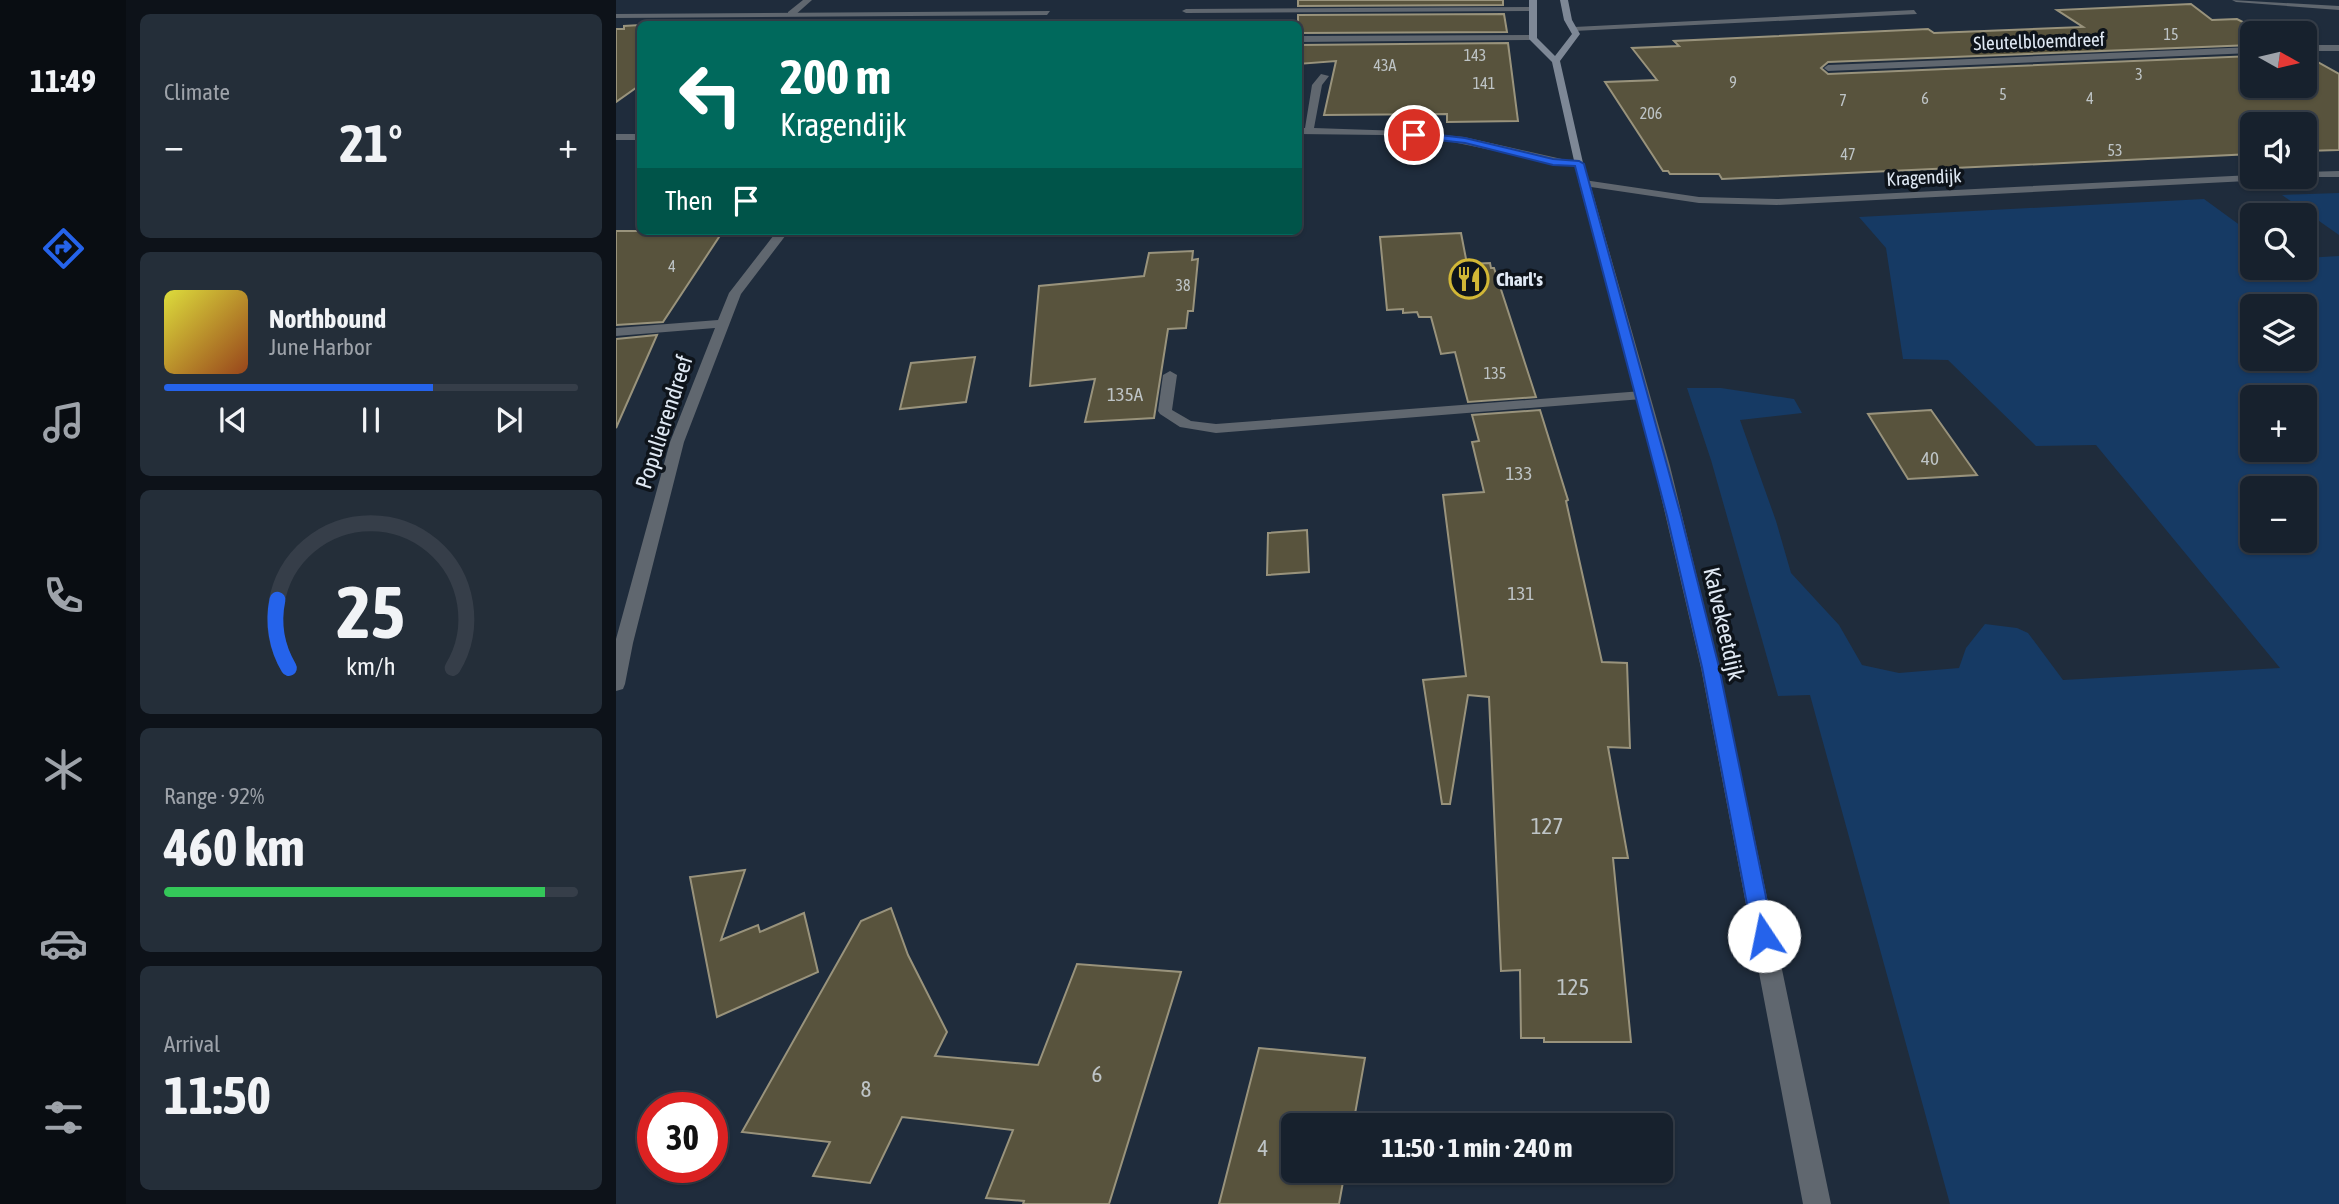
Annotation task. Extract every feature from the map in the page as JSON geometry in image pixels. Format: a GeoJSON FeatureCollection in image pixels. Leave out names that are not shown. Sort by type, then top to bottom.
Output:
{"type":"FeatureCollection","features":[{"type":"Feature","properties":{"kind":"street"},"geometry":{"type":"LineString","coordinates":[[791,14],[808,0]]}},
{"type":"Feature","properties":{"kind":"street"},"geometry":{"type":"LineString","coordinates":[[1186,11],[1533,4],[1533,37],[1556,61],[1574,40],[1574,29],[1568,20],[1564,0]]}},
{"type":"Feature","properties":{"kind":"street"},"geometry":{"type":"LineString","coordinates":[[2236,0],[2339,8]]}},
{"type":"Feature","properties":{"kind":"street"},"geometry":{"type":"LineString","coordinates":[[1574,29],[1914,12]]}},
{"type":"Feature","properties":{"kind":"street"},"geometry":{"type":"LineString","coordinates":[[616,16],[1047,13]]}},
{"type":"Feature","properties":{"kind":"street"},"geometry":{"type":"LineString","coordinates":[[1302,39],[1533,37]]}},
{"type":"Feature","properties":{"kind":"street"},"geometry":{"type":"LineString","coordinates":[[2317,48],[2339,48]]}},
{"type":"Feature","properties":{"kind":"street","name":"Sleutelbloemdreef"},"geometry":{"type":"LineString","coordinates":[[1828,68],[2240,51]]}},
{"type":"Feature","properties":{"kind":"street","name":"Kalvekeetdijk"},"geometry":{"type":"LineString","coordinates":[[1556,61],[1579,164],[1662,466],[1710,667],[1817,1204]]}},
{"type":"Feature","properties":{"kind":"street"},"geometry":{"type":"LineString","coordinates":[[1324,76],[1317,85],[1304,131],[1397,133],[1465,141],[1553,162],[1579,164]]}},
{"type":"Feature","properties":{"kind":"street"},"geometry":{"type":"LineString","coordinates":[[616,137],[637,137]]}},
{"type":"Feature","properties":{"kind":"street"},"geometry":{"type":"LineString","coordinates":[[2317,175],[2339,174]]}},
{"type":"Feature","properties":{"kind":"street","name":"Kragendijk"},"geometry":{"type":"LineString","coordinates":[[1584,183],[1699,200],[1777,202],[2240,178]]}},
{"type":"Feature","properties":{"kind":"street","name":"Populierendreef"},"geometry":{"type":"LineString","coordinates":[[616,684],[620,643],[677,442],[735,293],[780,235]]}},
{"type":"Feature","properties":{"kind":"street"},"geometry":{"type":"LineString","coordinates":[[616,332],[721,324]]}},
{"type":"Feature","properties":{"kind":"street"},"geometry":{"type":"LineString","coordinates":[[1170,375],[1165,411],[1176,421],[1194,427],[1224,429],[1642,395]]}},
{"type":"Feature","properties":{"kind":"shaded area"},"geometry":{"type":"Polygon","coordinates":[[[2339,193],[2339,235],[2317,220],[2317,203],[2293,203],[2282,195],[2339,193]]]}},
{"type":"Feature","properties":{"kind":"shaded area"},"geometry":{"type":"Polygon","coordinates":[[[2204,199],[2240,225],[2240,280],[2317,280],[2317,257],[2339,256],[2339,1204],[1950,1204],[1810,695],[1778,696],[1711,460],[1687,388],[1721,388],[1794,399],[1802,413],[1740,420],[1776,521],[1791,573],[1839,625],[1862,665],[1899,673],[1959,668],[1966,648],[1985,624],[2017,628],[2028,633],[2063,680],[2280,668],[2096,445],[2036,446],[1948,360],[1903,359],[1886,248],[1859,217],[2204,199]]]}},
{"type":"Feature","properties":{"kind":"building"},"geometry":{"type":"Polygon","coordinates":[[[1298,0],[1503,0],[1503,5],[1298,6],[1298,0]]]}},
{"type":"Feature","properties":{"kind":"building"},"geometry":{"type":"Polygon","coordinates":[[[2191,4],[2212,20],[2241,21],[2240,45],[1828,62],[1821,68],[1828,74],[2240,57],[2240,98],[2317,98],[2317,62],[2339,74],[2339,150],[2317,151],[2317,112],[2240,112],[2240,155],[1722,179],[1719,174],[1670,174],[1663,171],[1605,82],[1657,80],[1632,48],[1679,46],[1674,41],[1928,29],[1934,33],[2083,27],[2057,10],[2191,4]]]}},
{"type":"Feature","properties":{"kind":"building"},"geometry":{"type":"Polygon","coordinates":[[[1504,14],[1507,32],[1302,33],[1302,21],[1298,21],[1298,15],[1504,14]]]}},
{"type":"Feature","properties":{"kind":"building"},"geometry":{"type":"Polygon","coordinates":[[[637,25],[637,87],[616,102],[616,29],[624,29],[624,26],[637,25]]]}},
{"type":"Feature","properties":{"kind":"building"},"geometry":{"type":"Polygon","coordinates":[[[1508,43],[1518,121],[1447,122],[1447,114],[1324,115],[1336,61],[1302,64],[1302,45],[1508,43]]]}},
{"type":"Feature","properties":{"kind":"building"},"geometry":{"type":"Polygon","coordinates":[[[616,231],[637,231],[637,235],[720,235],[663,322],[616,325],[616,231]]]}},
{"type":"Feature","properties":{"kind":"building"},"geometry":{"type":"Polygon","coordinates":[[[1461,233],[1467,264],[1490,263],[1491,268],[1494,268],[1536,397],[1468,402],[1455,352],[1441,354],[1431,317],[1419,317],[1417,312],[1403,313],[1403,309],[1387,310],[1380,237],[1461,233]]]}},
{"type":"Feature","properties":{"kind":"building"},"geometry":{"type":"Polygon","coordinates":[[[1193,251],[1192,260],[1198,259],[1193,311],[1188,311],[1186,328],[1168,329],[1154,418],[1085,422],[1095,379],[1030,386],[1039,286],[1144,276],[1149,253],[1193,251]]]}},
{"type":"Feature","properties":{"kind":"building"},"geometry":{"type":"Polygon","coordinates":[[[657,335],[616,428],[616,339],[657,335]]]}},
{"type":"Feature","properties":{"kind":"building"},"geometry":{"type":"Polygon","coordinates":[[[975,357],[966,402],[900,409],[911,363],[975,357]]]}},
{"type":"Feature","properties":{"kind":"building"},"geometry":{"type":"Polygon","coordinates":[[[1540,410],[1568,500],[1566,501],[1602,662],[1627,663],[1630,748],[1608,747],[1628,858],[1613,858],[1631,1042],[1544,1042],[1544,1038],[1521,1038],[1520,970],[1501,971],[1489,697],[1468,695],[1450,804],[1442,804],[1423,680],[1466,676],[1443,495],[1484,492],[1472,442],[1479,441],[1472,415],[1540,410]]]}},
{"type":"Feature","properties":{"kind":"building"},"geometry":{"type":"Polygon","coordinates":[[[1931,410],[1977,475],[1908,479],[1868,414],[1931,410]]]}},
{"type":"Feature","properties":{"kind":"building"},"geometry":{"type":"Polygon","coordinates":[[[1307,530],[1309,572],[1267,575],[1268,533],[1307,530]]]}},
{"type":"Feature","properties":{"kind":"building"},"geometry":{"type":"Polygon","coordinates":[[[745,870],[721,940],[758,925],[760,932],[804,913],[818,972],[717,1017],[690,877],[745,870]]]}},
{"type":"Feature","properties":{"kind":"building"},"geometry":{"type":"Polygon","coordinates":[[[891,908],[908,955],[947,1032],[935,1056],[1038,1065],[1077,964],[1181,972],[1109,1204],[1023,1204],[1024,1201],[986,1198],[1013,1130],[902,1117],[870,1183],[813,1176],[830,1142],[742,1132],[861,921],[891,908]]]}},
{"type":"Feature","properties":{"kind":"building"},"geometry":{"type":"Polygon","coordinates":[[[1259,1048],[1365,1058],[1355,1113],[1281,1113],[1281,1183],[1343,1183],[1339,1204],[1219,1204],[1259,1048]]]}},
{"type":"Feature","properties":{"kind":"place","name":"Charl's"},"geometry":{"type":"Point","coordinates":[1469,279]}},
{"type":"Feature","properties":{"kind":"route"},"geometry":{"type":"LineString","coordinates":[[1414,135],[1465,141],[1553,162],[1579,164],[1674,516],[1710,667],[1764,936]]}}]}
